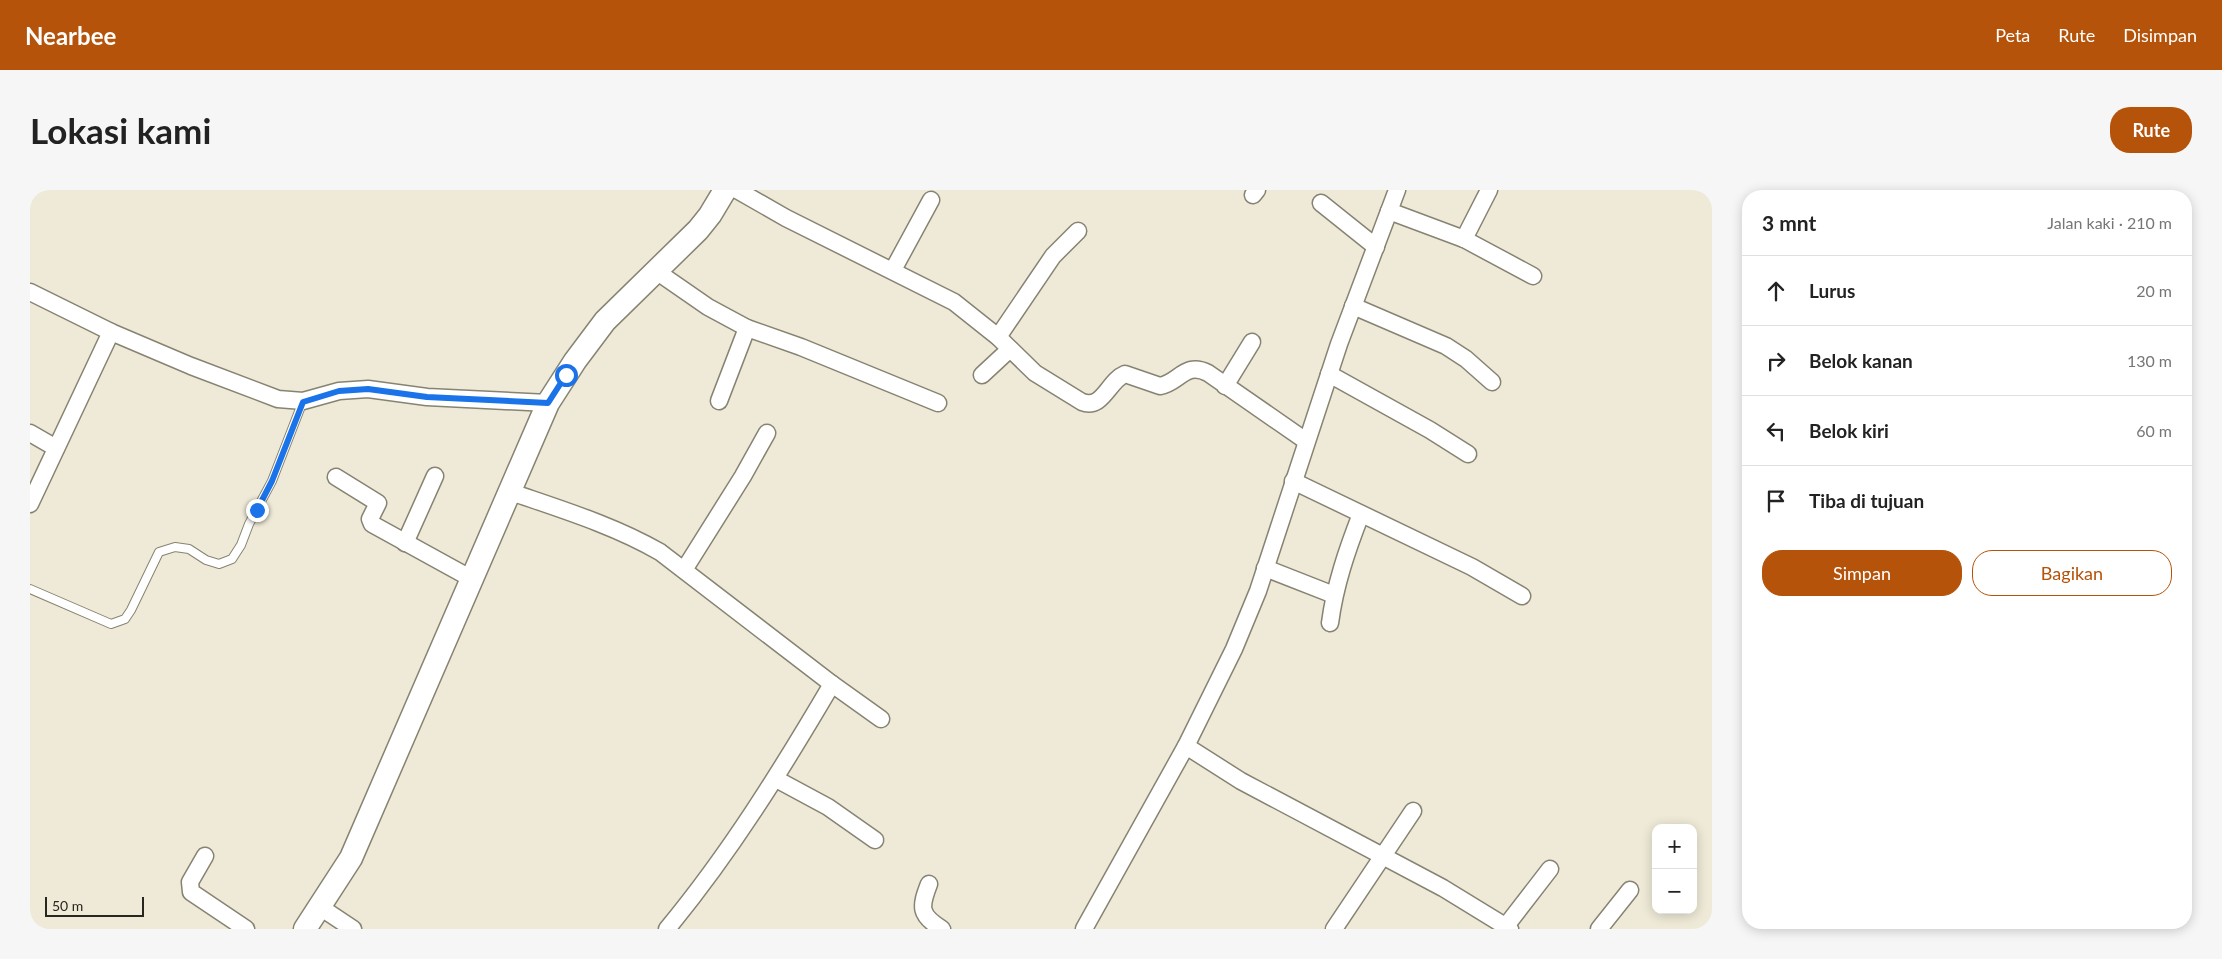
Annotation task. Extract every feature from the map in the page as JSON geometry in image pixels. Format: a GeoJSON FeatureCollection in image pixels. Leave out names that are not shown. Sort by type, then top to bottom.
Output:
{"type":"FeatureCollection","features":[{"type":"Feature","properties":{"kind":"main road"},"geometry":{"type":"LineString","coordinates":[[305,929],[355,850],[508,491],[548,403],[575,360],[605,321],[698,230],[710,215],[725,190]]}},
{"type":"Feature","properties":{"kind":"street"},"geometry":{"type":"LineString","coordinates":[[737,190],[786,218],[954,302],[998,337],[1035,373],[1064,392],[1088,404],[1100,399],[1118,377],[1124,374],[1160,386],[1186,371],[1196,369],[1208,373],[1306,441]]}},
{"type":"Feature","properties":{"kind":"street"},"geometry":{"type":"LineString","coordinates":[[1464,239],[1489,190]]}},
{"type":"Feature","properties":{"kind":"street"},"geometry":{"type":"LineString","coordinates":[[1084,929],[1186,746],[1234,649],[1258,591],[1306,441],[1353,306],[1376,247],[1392,197],[1533,276]]}},
{"type":"Feature","properties":{"kind":"street"},"geometry":{"type":"LineString","coordinates":[[892,270],[931,200]]}},
{"type":"Feature","properties":{"kind":"street"},"geometry":{"type":"LineString","coordinates":[[1322,203],[1376,247]]}},
{"type":"Feature","properties":{"kind":"street"},"geometry":{"type":"LineString","coordinates":[[998,337],[1053,256],[1078,231]]}},
{"type":"Feature","properties":{"kind":"street"},"geometry":{"type":"LineString","coordinates":[[656,271],[708,307],[747,328],[801,347],[938,403]]}},
{"type":"Feature","properties":{"kind":"street"},"geometry":{"type":"LineString","coordinates":[[30,292],[112,332],[191,366],[278,399],[303,402],[339,391],[368,389],[427,397],[548,403]]}},
{"type":"Feature","properties":{"kind":"street"},"geometry":{"type":"LineString","coordinates":[[1353,306],[1446,346],[1466,359],[1492,382]]}},
{"type":"Feature","properties":{"kind":"street"},"geometry":{"type":"LineString","coordinates":[[719,401],[747,328]]}},
{"type":"Feature","properties":{"kind":"street"},"geometry":{"type":"LineString","coordinates":[[30,504],[112,332]]}},
{"type":"Feature","properties":{"kind":"street"},"geometry":{"type":"LineString","coordinates":[[1225,386],[1252,342]]}},
{"type":"Feature","properties":{"kind":"street"},"geometry":{"type":"LineString","coordinates":[[982,375],[1010,349]]}},
{"type":"Feature","properties":{"kind":"street"},"geometry":{"type":"LineString","coordinates":[[1329,374],[1430,430],[1468,454]]}},
{"type":"Feature","properties":{"kind":"street"},"geometry":{"type":"LineString","coordinates":[[30,433],[56,448]]}},
{"type":"Feature","properties":{"kind":"street"},"geometry":{"type":"LineString","coordinates":[[684,570],[743,476],[767,433]]}},
{"type":"Feature","properties":{"kind":"street"},"geometry":{"type":"LineString","coordinates":[[405,543],[435,476]]}},
{"type":"Feature","properties":{"kind":"street"},"geometry":{"type":"LineString","coordinates":[[336,477],[378,503],[370,519],[372,524],[472,579]]}},
{"type":"Feature","properties":{"kind":"street"},"geometry":{"type":"LineString","coordinates":[[1294,481],[1472,567],[1522,596]]}},
{"type":"Feature","properties":{"kind":"street"},"geometry":{"type":"LineString","coordinates":[[508,491],[637,539],[660,552],[832,684],[881,719]]}},
{"type":"Feature","properties":{"kind":"street"},"geometry":{"type":"LineString","coordinates":[[1330,623],[1334,595],[1344,560],[1361,514]]}},
{"type":"Feature","properties":{"kind":"street"},"geometry":{"type":"LineString","coordinates":[[1265,568],[1334,595]]}},
{"type":"Feature","properties":{"kind":"street"},"geometry":{"type":"LineString","coordinates":[[667,929],[712,870],[776,778],[832,684]]}},
{"type":"Feature","properties":{"kind":"street"},"geometry":{"type":"LineString","coordinates":[[1186,746],[1241,781],[1469,902],[1508,927],[1550,869]]}},
{"type":"Feature","properties":{"kind":"street"},"geometry":{"type":"LineString","coordinates":[[776,778],[828,807],[875,840]]}},
{"type":"Feature","properties":{"kind":"street"},"geometry":{"type":"LineString","coordinates":[[1334,929],[1382,855],[1413,812]]}},
{"type":"Feature","properties":{"kind":"street"},"geometry":{"type":"LineString","coordinates":[[205,856],[190,882],[191,892],[246,929]]}},
{"type":"Feature","properties":{"kind":"street"},"geometry":{"type":"LineString","coordinates":[[929,884],[922,908],[925,916],[942,929]]}},
{"type":"Feature","properties":{"kind":"street"},"geometry":{"type":"LineString","coordinates":[[1599,929],[1630,890]]}},
{"type":"Feature","properties":{"kind":"street"},"geometry":{"type":"LineString","coordinates":[[320,906],[353,929]]}},
{"type":"Feature","properties":{"kind":"lane"},"geometry":{"type":"LineString","coordinates":[[30,589],[111,624],[125,619],[131,610],[159,552],[175,547],[189,549],[206,560],[219,564],[232,559],[242,545],[249,524],[272,481],[303,402]]}},
{"type":"Feature","properties":{"kind":"route"},"geometry":{"type":"LineString","coordinates":[[257,510],[272,481],[303,402],[339,391],[368,389],[427,397],[548,403],[566,375]]}}]}
